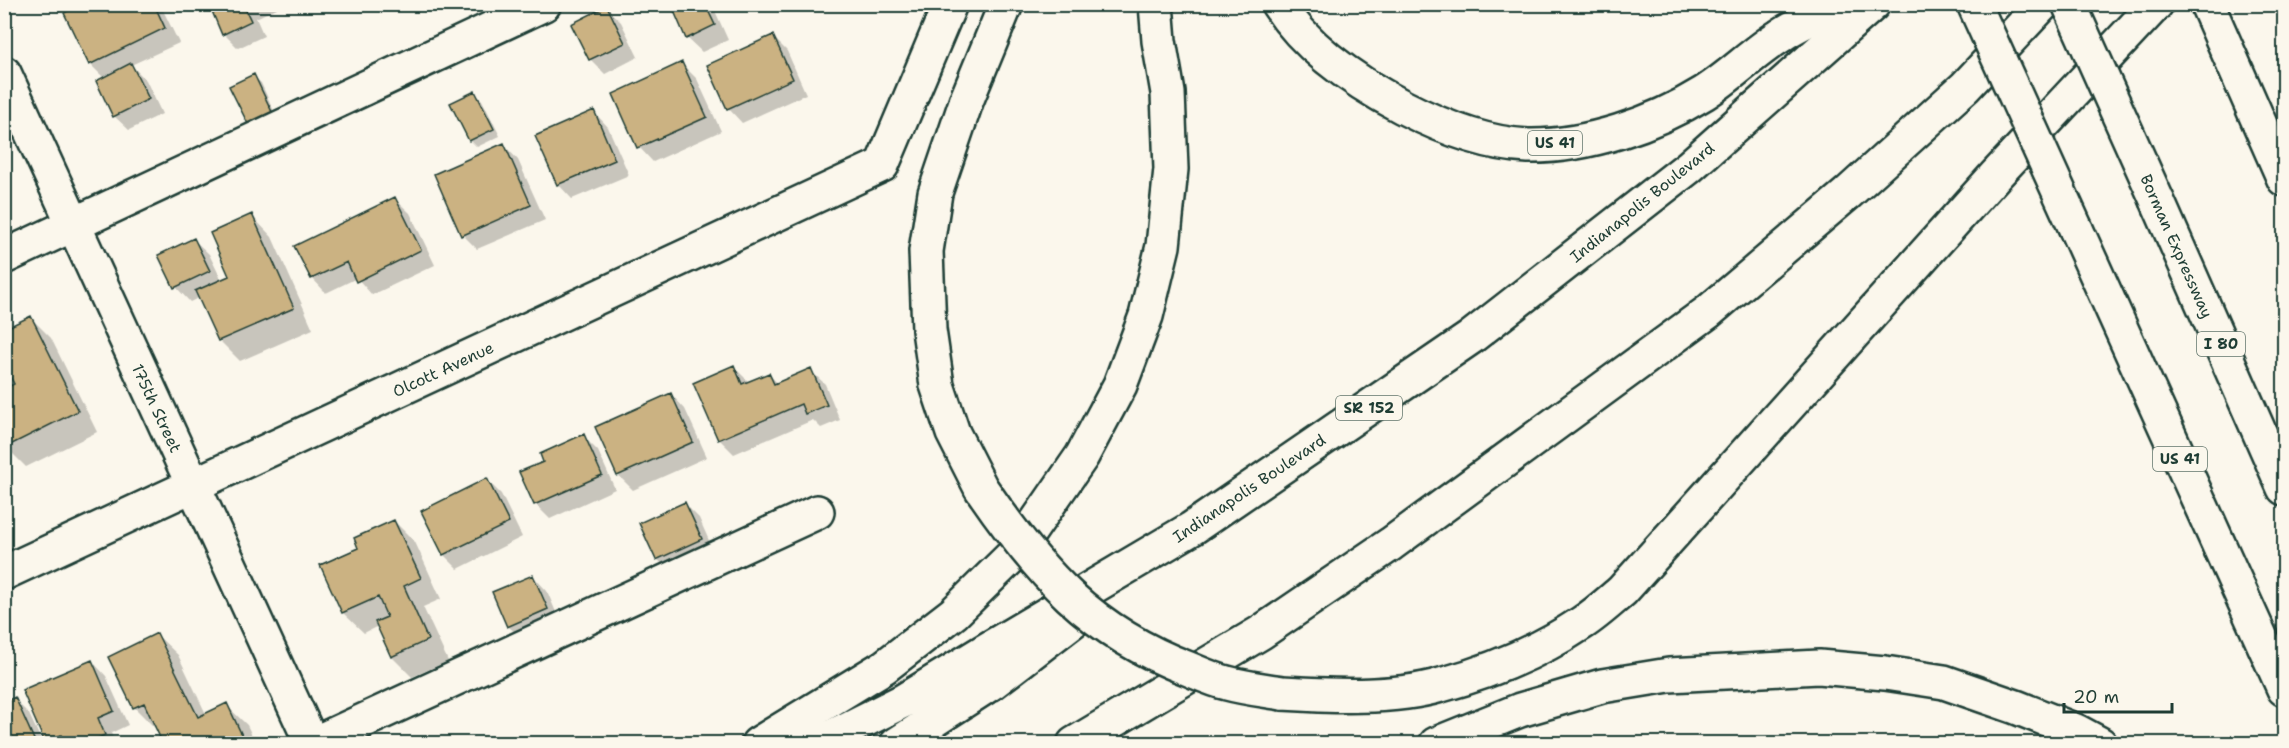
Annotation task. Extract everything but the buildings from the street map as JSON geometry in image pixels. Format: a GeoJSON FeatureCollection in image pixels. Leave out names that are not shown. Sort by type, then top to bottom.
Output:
{"type":"FeatureCollection","features":[{"type":"Feature","properties":{"kind":"main road"},"geometry":{"type":"LineString","coordinates":[[4,257],[544,4]]}},
{"type":"Feature","properties":{"kind":"main road","name":"Olcott Avenue"},"geometry":{"type":"LineString","coordinates":[[4,573],[882,165],[950,4]]}},
{"type":"Feature","properties":{"kind":"main road"},"geometry":{"type":"LineString","coordinates":[[1006,4],[967,99],[934,193],[926,250],[929,330],[937,385],[953,433],[981,488],[1011,532],[1036,563],[1077,605],[1116,634],[1162,659],[1226,683],[1282,693],[1335,697],[1393,693],[1439,686],[1537,648],[1583,622],[1622,591],[1995,176],[2156,4]]}},
{"type":"Feature","properties":{"kind":"main road"},"geometry":{"type":"LineString","coordinates":[[758,744],[884,668],[954,614],[1015,553],[1082,456],[1120,385],[1146,316],[1163,246],[1171,169],[1168,93],[1159,41],[1156,4]]}},
{"type":"Feature","properties":{"kind":"main road","name":"US 41"},"geometry":{"type":"LineString","coordinates":[[1278,4],[1288,19],[1325,56],[1377,94],[1426,119],[1476,137],[1527,146],[1579,142],[1637,126],[1704,93],[1781,35],[1840,4]]}},
{"type":"Feature","properties":{"kind":"main road","name":"Indianapolis Boulevard"},"geometry":{"type":"LineString","coordinates":[[817,744],[903,701],[1191,529],[1470,338],[1689,167],[1873,4]]}},
{"type":"Feature","properties":{"kind":"main road","name":"US 41"},"geometry":{"type":"LineString","coordinates":[[1974,4],[2284,689]]}},
{"type":"Feature","properties":{"kind":"main road"},"geometry":{"type":"LineString","coordinates":[[1074,744],[1260,633],[1391,544],[1708,312],[1847,194],[1965,87],[2043,4]]}},
{"type":"Feature","properties":{"kind":"main road","name":"Borman Expressway"},"geometry":{"type":"LineString","coordinates":[[2069,4],[2284,488]]}},
{"type":"Feature","properties":{"kind":"main road"},"geometry":{"type":"LineString","coordinates":[[2207,4],[2284,179]]}},
{"type":"Feature","properties":{"kind":"main road","name":"175th Street"},"geometry":{"type":"LineString","coordinates":[[4,73],[313,744]]}},
{"type":"Feature","properties":{"kind":"main road"},"geometry":{"type":"LineString","coordinates":[[313,744],[817,512]]}},
{"type":"Feature","properties":{"kind":"main road"},"geometry":{"type":"LineString","coordinates":[[897,744],[993,682],[1191,529]]}},
{"type":"Feature","properties":{"kind":"main road"},"geometry":{"type":"LineString","coordinates":[[1436,744],[1520,710],[1602,686],[1669,675],[1819,667],[1885,673],[1944,682],[2016,707],[2076,731],[2100,744]]}}]}
